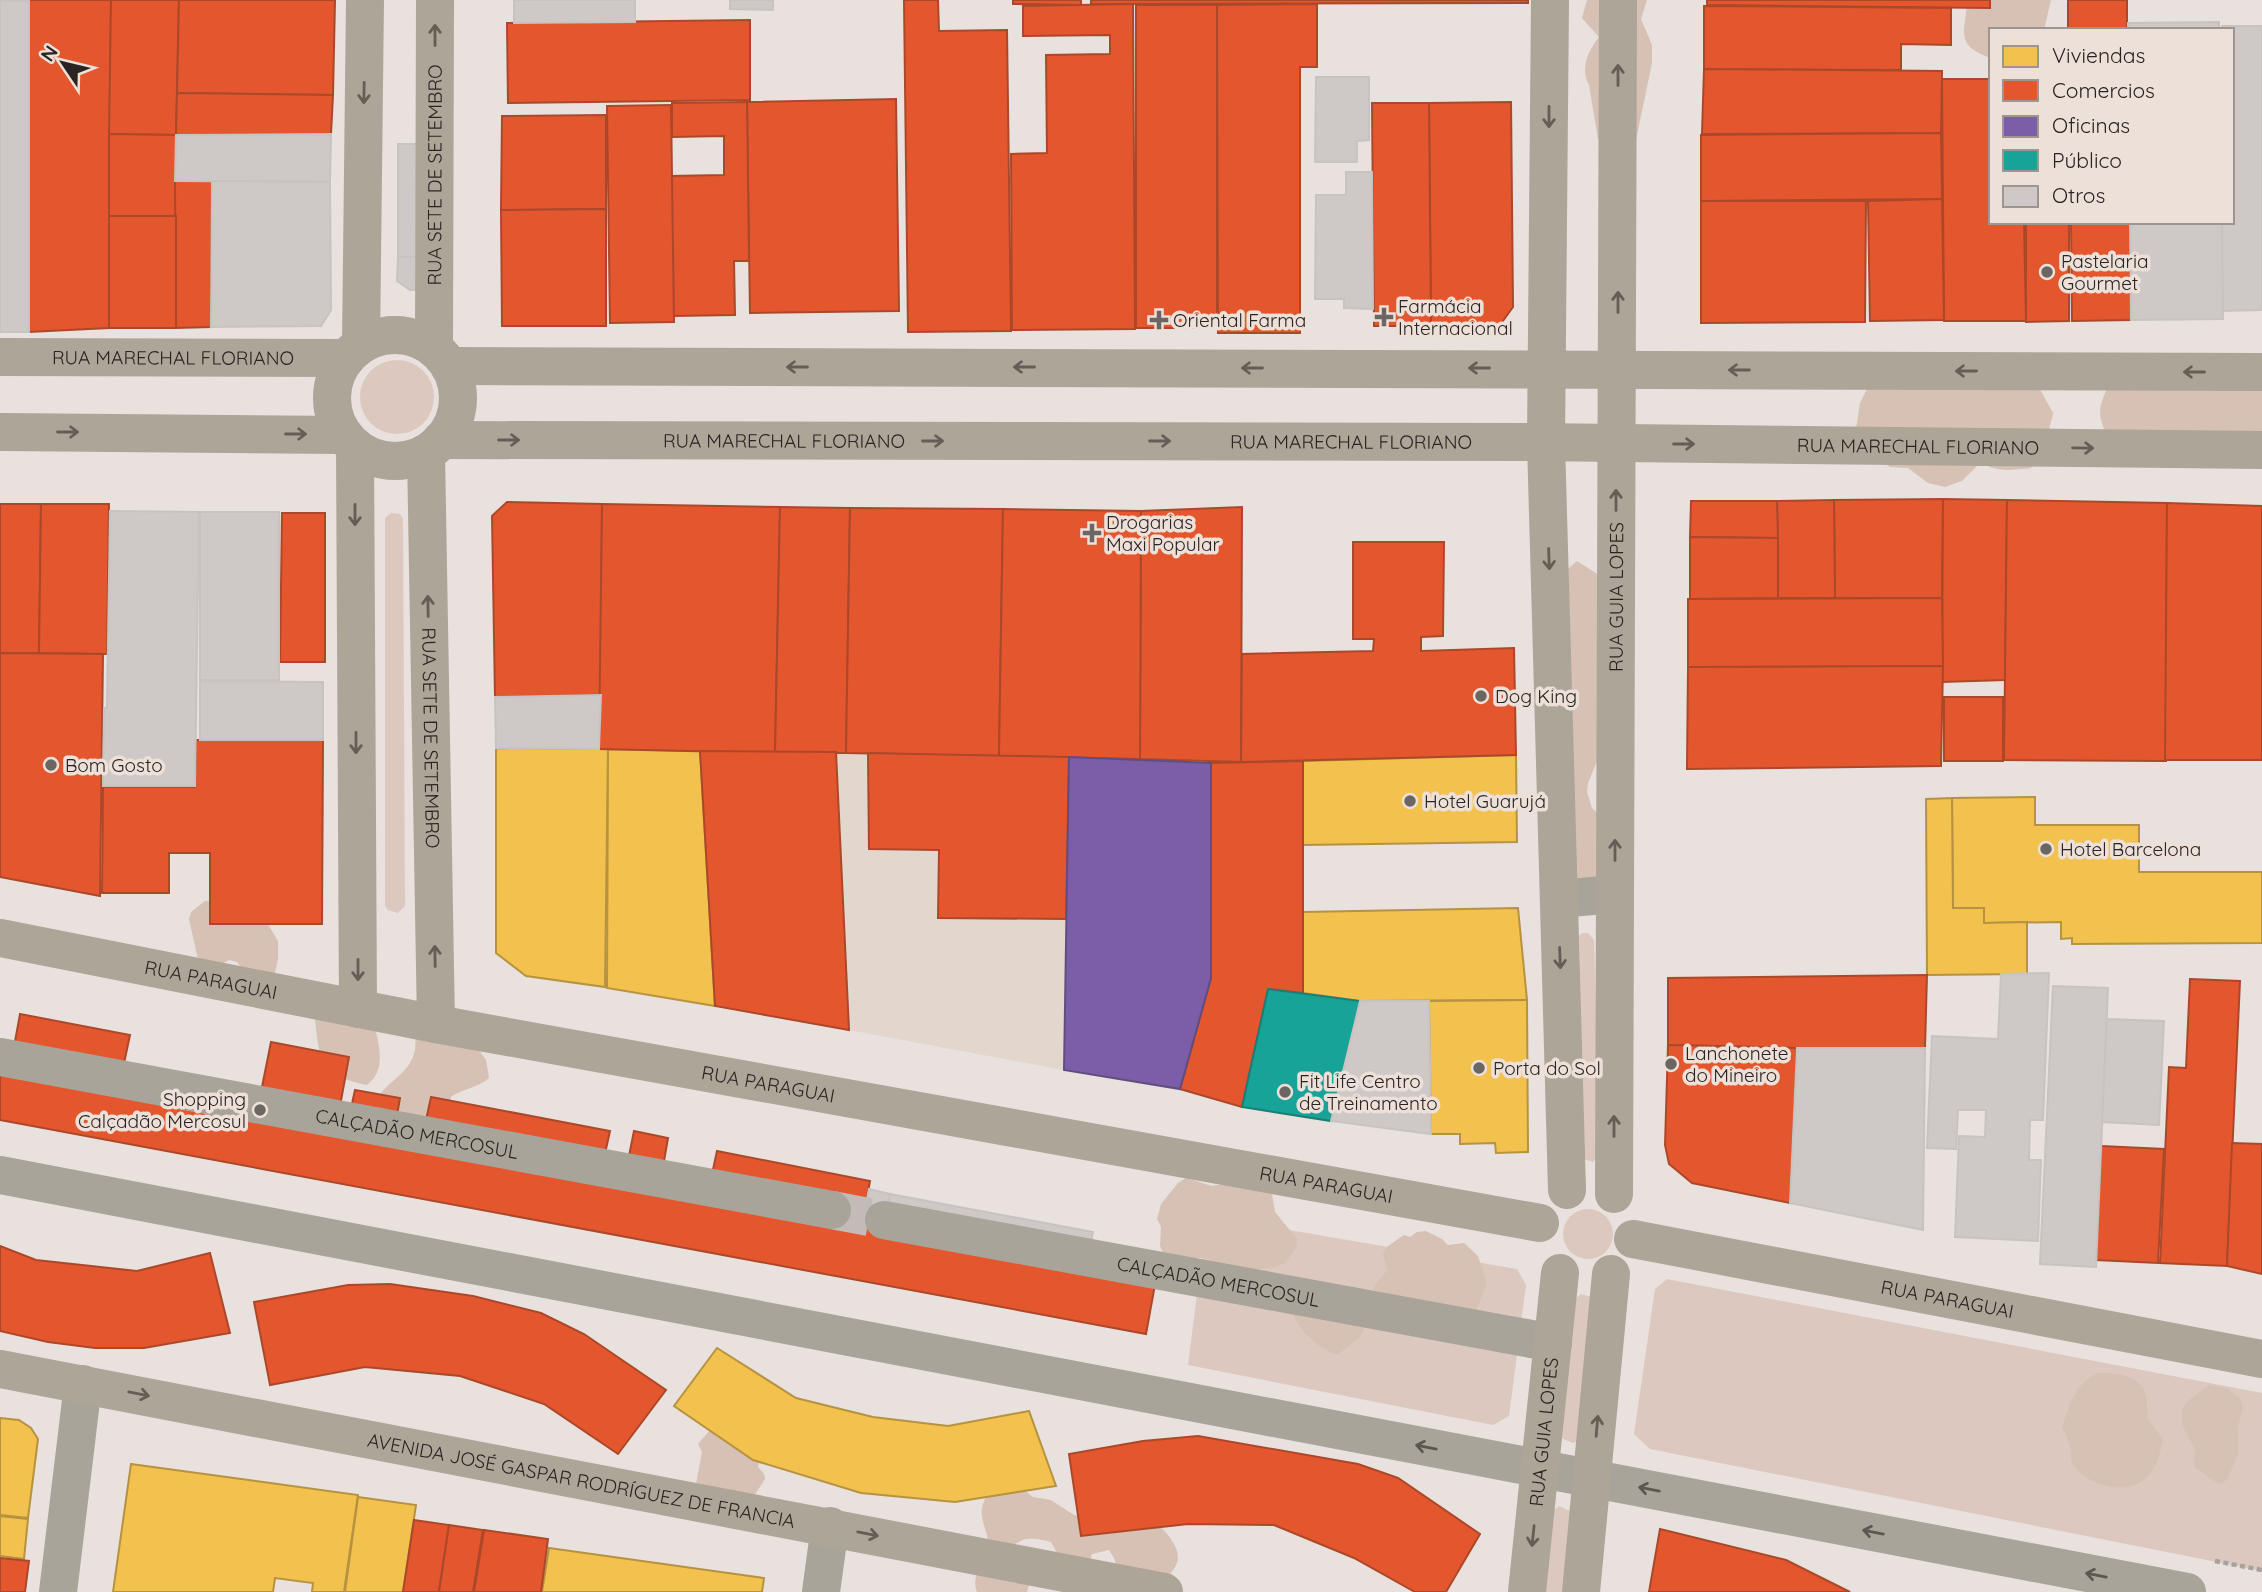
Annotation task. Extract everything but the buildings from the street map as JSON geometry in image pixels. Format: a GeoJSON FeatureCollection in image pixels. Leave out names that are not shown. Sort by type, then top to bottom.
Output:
{"type":"FeatureCollection","features":[{"type":"Feature","properties":{"kind":"main road"},"geometry":{"type":"LineString","coordinates":[[354,351],[365,0]]}},
{"type":"Feature","properties":{"kind":"main road","name":"RUA SETE DE SETEMBRO"},"geometry":{"type":"LineString","coordinates":[[435,0],[441,357]]}},
{"type":"Feature","properties":{"kind":"main road"},"geometry":{"type":"LineString","coordinates":[[1550,0],[1546,442],[1567,1190]]}},
{"type":"Feature","properties":{"kind":"main road","name":"RUA GUIA LOPES"},"geometry":{"type":"LineString","coordinates":[[1614,1194],[1618,0]]}},
{"type":"Feature","properties":{"kind":"main road"},"geometry":{"type":"LineString","coordinates":[[399,335],[422,341],[441,357],[454,376],[457,402],[455,416],[434,447],[405,460],[392,461],[378,459],[349,441],[333,413],[332,396],[335,379],[354,351],[381,336],[399,335]]}},
{"type":"Feature","properties":{"kind":"main road","name":"RUA MARECHAL FLORIANO"},"geometry":{"type":"LineString","coordinates":[[0,357],[354,351]]}},
{"type":"Feature","properties":{"kind":"main road"},"geometry":{"type":"LineString","coordinates":[[441,357],[1618,370],[2262,372]]}},
{"type":"Feature","properties":{"kind":"main road"},"geometry":{"type":"LineString","coordinates":[[0,432],[349,441]]}},
{"type":"Feature","properties":{"kind":"main road"},"geometry":{"type":"LineString","coordinates":[[349,441],[358,1009]]}},
{"type":"Feature","properties":{"kind":"main road","name":"RUA MARECHAL FLORIANO"},"geometry":{"type":"LineString","coordinates":[[434,447],[1546,442],[2262,450]]}},
{"type":"Feature","properties":{"kind":"main road","name":"RUA SETE DE SETEMBRO"},"geometry":{"type":"LineString","coordinates":[[434,447],[436,1024]]}},
{"type":"Feature","properties":{"kind":"main road","name":"RUA PARAGUAI"},"geometry":{"type":"LineString","coordinates":[[0,938],[436,1024],[1540,1223]]}},
{"type":"Feature","properties":{"kind":"main road"},"geometry":{"type":"LineString","coordinates":[[1582,1186],[1596,1187],[1614,1194],[1631,1217],[1633,1239],[1624,1262],[1611,1274],[1599,1279],[1573,1279],[1560,1273],[1542,1251],[1540,1223],[1545,1210],[1555,1198],[1567,1190],[1582,1186]]}},
{"type":"Feature","properties":{"kind":"main road","name":"RUA PARAGUAI"},"geometry":{"type":"LineString","coordinates":[[1633,1239],[2262,1359]]}},
{"type":"Feature","properties":{"kind":"main road","name":"RUA GUIA LOPES"},"geometry":{"type":"LineString","coordinates":[[1527,1592],[1560,1273]]}},
{"type":"Feature","properties":{"kind":"main road"},"geometry":{"type":"LineString","coordinates":[[1581,1592],[1611,1274]]}},
{"type":"Feature","properties":{"kind":"main road","name":"AVENIDA JOSÉ GASPAR RODRÍGUEZ DE FRANCIA"},"geometry":{"type":"LineString","coordinates":[[0,1368],[1164,1592]]}},
{"type":"Feature","properties":{"kind":"street"},"geometry":{"type":"LineString","coordinates":[[1559,899],[1615,894]]}},
{"type":"Feature","properties":{"kind":"street","name":"CALÇADÃO MERCOSUL"},"geometry":{"type":"LineString","coordinates":[[0,1057],[832,1210]]}},
{"type":"Feature","properties":{"kind":"street"},"geometry":{"type":"LineString","coordinates":[[0,1175],[2187,1592]]}},
{"type":"Feature","properties":{"kind":"street","name":"CALÇADÃO MERCOSUL"},"geometry":{"type":"LineString","coordinates":[[884,1220],[1553,1343]]}},
{"type":"Feature","properties":{"kind":"street"},"geometry":{"type":"LineString","coordinates":[[58,1592],[83,1384]]}},
{"type":"Feature","properties":{"kind":"street"},"geometry":{"type":"LineString","coordinates":[[821,1592],[830,1526]]}},
{"type":"Feature","properties":{"kind":"shaded area"},"geometry":{"type":"Polygon","coordinates":[[[1587,0],[1647,0],[1641,19],[1652,45],[1652,63],[1636,140],[1612,149],[1598,139],[1586,79],[1585,66],[1599,37],[1582,18],[1587,0]]]}},
{"type":"Feature","properties":{"kind":"shaded area"},"geometry":{"type":"Polygon","coordinates":[[[1967,0],[2051,0],[2044,28],[1989,28],[1989,57],[1971,48],[1966,42],[1964,29],[1967,0]]]}},
{"type":"Feature","properties":{"kind":"shaded area"},"geometry":{"type":"Polygon","coordinates":[[[2262,359],[2262,452],[2108,438],[2100,412],[2108,387],[2262,359]]]}},
{"type":"Feature","properties":{"kind":"shaded area"},"geometry":{"type":"Polygon","coordinates":[[[397,360],[411,363],[423,371],[431,383],[434,397],[431,411],[423,423],[411,431],[397,434],[383,431],[371,423],[363,411],[360,397],[363,383],[371,371],[383,363],[397,360]]]}},
{"type":"Feature","properties":{"kind":"shaded area"},"geometry":{"type":"Polygon","coordinates":[[[2036,382],[2053,413],[2045,447],[2031,468],[1999,469],[1981,462],[1962,481],[1945,487],[1928,483],[1908,468],[1890,467],[1868,451],[1856,429],[1860,403],[1868,387],[2036,382]]]}},
{"type":"Feature","properties":{"kind":"shaded area"},"geometry":{"type":"Polygon","coordinates":[[[391,513],[400,514],[403,519],[405,906],[398,913],[385,906],[385,518],[391,513]]]}},
{"type":"Feature","properties":{"kind":"shaded area"},"geometry":{"type":"Polygon","coordinates":[[[1577,561],[1602,577],[1599,756],[1587,792],[1592,808],[1612,827],[1618,863],[1576,892],[1556,579],[1577,561]]]}},
{"type":"Feature","properties":{"kind":"shaded area"},"geometry":{"type":"Polygon","coordinates":[[[836,752],[868,753],[869,849],[939,850],[938,918],[1066,919],[1064,1070],[849,1030],[836,752]]]}},
{"type":"Feature","properties":{"kind":"shaded area"},"geometry":{"type":"Polygon","coordinates":[[[205,901],[214,901],[264,918],[278,941],[274,977],[242,969],[237,962],[229,960],[214,968],[199,964],[189,919],[191,912],[205,901]]]}},
{"type":"Feature","properties":{"kind":"shaded area"},"geometry":{"type":"Polygon","coordinates":[[[1588,933],[1594,940],[1600,1154],[1593,1162],[1583,1159],[1579,936],[1588,933]]]}},
{"type":"Feature","properties":{"kind":"shaded area"},"geometry":{"type":"Polygon","coordinates":[[[315,1019],[374,1024],[380,1057],[377,1072],[367,1085],[340,1077],[326,1065],[318,1046],[315,1019]]]}},
{"type":"Feature","properties":{"kind":"shaded area"},"geometry":{"type":"Polygon","coordinates":[[[416,1036],[476,1046],[486,1060],[489,1078],[451,1097],[447,1116],[442,1123],[373,1108],[381,1093],[411,1062],[416,1036]]]}},
{"type":"Feature","properties":{"kind":"shaded area"},"geometry":{"type":"Polygon","coordinates":[[[1186,1178],[1212,1186],[1239,1181],[1272,1194],[1275,1212],[1297,1239],[1296,1248],[1285,1263],[1259,1269],[1237,1284],[1212,1260],[1198,1258],[1179,1263],[1164,1255],[1160,1246],[1161,1227],[1157,1219],[1161,1204],[1178,1183],[1186,1178]]]}},
{"type":"Feature","properties":{"kind":"shaded area"},"geometry":{"type":"Polygon","coordinates":[[[1588,1209],[1606,1216],[1613,1234],[1606,1252],[1588,1259],[1570,1252],[1563,1234],[1570,1216],[1588,1209]]]}},
{"type":"Feature","properties":{"kind":"shaded area"},"geometry":{"type":"Polygon","coordinates":[[[1207,1216],[1517,1269],[1526,1285],[1509,1416],[1493,1425],[1188,1365],[1207,1216]]]}},
{"type":"Feature","properties":{"kind":"shaded area"},"geometry":{"type":"Polygon","coordinates":[[[1426,1231],[1448,1245],[1464,1243],[1478,1256],[1487,1283],[1476,1311],[1459,1317],[1427,1300],[1374,1293],[1375,1285],[1387,1271],[1383,1253],[1388,1246],[1404,1235],[1410,1237],[1417,1232],[1426,1231]]]}},
{"type":"Feature","properties":{"kind":"shaded area"},"geometry":{"type":"Polygon","coordinates":[[[1667,1279],[2262,1393],[2262,1571],[1650,1449],[1634,1434],[1655,1289],[1667,1279]]]}},
{"type":"Feature","properties":{"kind":"shaded area"},"geometry":{"type":"Polygon","coordinates":[[[1581,1294],[1591,1297],[1577,1441],[1573,1443],[1560,1435],[1575,1299],[1581,1294]]]}},
{"type":"Feature","properties":{"kind":"shaded area"},"geometry":{"type":"Polygon","coordinates":[[[1293,1312],[1368,1322],[1359,1338],[1337,1355],[1310,1338],[1295,1319],[1293,1312]]]}},
{"type":"Feature","properties":{"kind":"shaded area"},"geometry":{"type":"Polygon","coordinates":[[[2100,1373],[2123,1375],[2138,1382],[2146,1395],[2147,1418],[2163,1439],[2153,1470],[2146,1478],[2129,1487],[2100,1484],[2076,1469],[2072,1463],[2069,1441],[2062,1428],[2079,1388],[2092,1376],[2100,1373]]]}},
{"type":"Feature","properties":{"kind":"shaded area"},"geometry":{"type":"Polygon","coordinates":[[[2209,1385],[2227,1388],[2240,1399],[2243,1408],[2238,1427],[2238,1454],[2227,1480],[2219,1484],[2194,1467],[2195,1449],[2182,1425],[2182,1409],[2209,1385]]]}},
{"type":"Feature","properties":{"kind":"shaded area"},"geometry":{"type":"Polygon","coordinates":[[[712,1428],[760,1457],[758,1467],[765,1479],[752,1499],[696,1484],[702,1452],[698,1444],[712,1428]]]}},
{"type":"Feature","properties":{"kind":"shaded area"},"geometry":{"type":"Polygon","coordinates":[[[1011,1480],[1033,1497],[1051,1500],[1074,1515],[1091,1519],[1149,1515],[1174,1544],[1178,1558],[1175,1567],[1165,1579],[1117,1567],[1109,1550],[1092,1554],[1087,1571],[1073,1581],[1051,1542],[1029,1539],[1019,1541],[1011,1549],[1031,1577],[1027,1592],[977,1592],[975,1580],[988,1550],[982,1516],[983,1503],[993,1484],[1011,1480]]]}},
{"type":"Feature","properties":{"kind":"shaded area"},"geometry":{"type":"Polygon","coordinates":[[[1559,1506],[1570,1511],[1564,1592],[1544,1592],[1553,1511],[1559,1506]]]}},
{"type":"Feature","properties":{"kind":"tunnel"},"geometry":{"type":"LineString","coordinates":[[832,1210],[884,1220]]}},
{"type":"Feature","properties":{"kind":"place","name":"Pastelaria Gourmet"},"geometry":{"type":"Point","coordinates":[2047,272]}},
{"type":"Feature","properties":{"kind":"place","name":"Farmácia Internacional"},"geometry":{"type":"Point","coordinates":[1384,317]}},
{"type":"Feature","properties":{"kind":"place","name":"Oriental Farma"},"geometry":{"type":"Point","coordinates":[1159,320]}},
{"type":"Feature","properties":{"kind":"place","name":"Drogarias Maxi Popular"},"geometry":{"type":"Point","coordinates":[1092,533]}},
{"type":"Feature","properties":{"kind":"place","name":"Dog King"},"geometry":{"type":"Point","coordinates":[1481,696]}},
{"type":"Feature","properties":{"kind":"place","name":"Bom Gosto"},"geometry":{"type":"Point","coordinates":[51,765]}},
{"type":"Feature","properties":{"kind":"place","name":"Hotel Guarujá"},"geometry":{"type":"Point","coordinates":[1410,801]}},
{"type":"Feature","properties":{"kind":"place","name":"Hotel Barcelona"},"geometry":{"type":"Point","coordinates":[2046,849]}},
{"type":"Feature","properties":{"kind":"place","name":"Lanchonete do Mineiro"},"geometry":{"type":"Point","coordinates":[1671,1064]}},
{"type":"Feature","properties":{"kind":"place","name":"Porta do Sol"},"geometry":{"type":"Point","coordinates":[1479,1068]}},
{"type":"Feature","properties":{"kind":"place","name":"Fit Life Centro de Treinamento"},"geometry":{"type":"Point","coordinates":[1285,1092]}},
{"type":"Feature","properties":{"kind":"place","name":"Shopping Calçadão Mercosul"},"geometry":{"type":"Point","coordinates":[260,1110]}}]}
